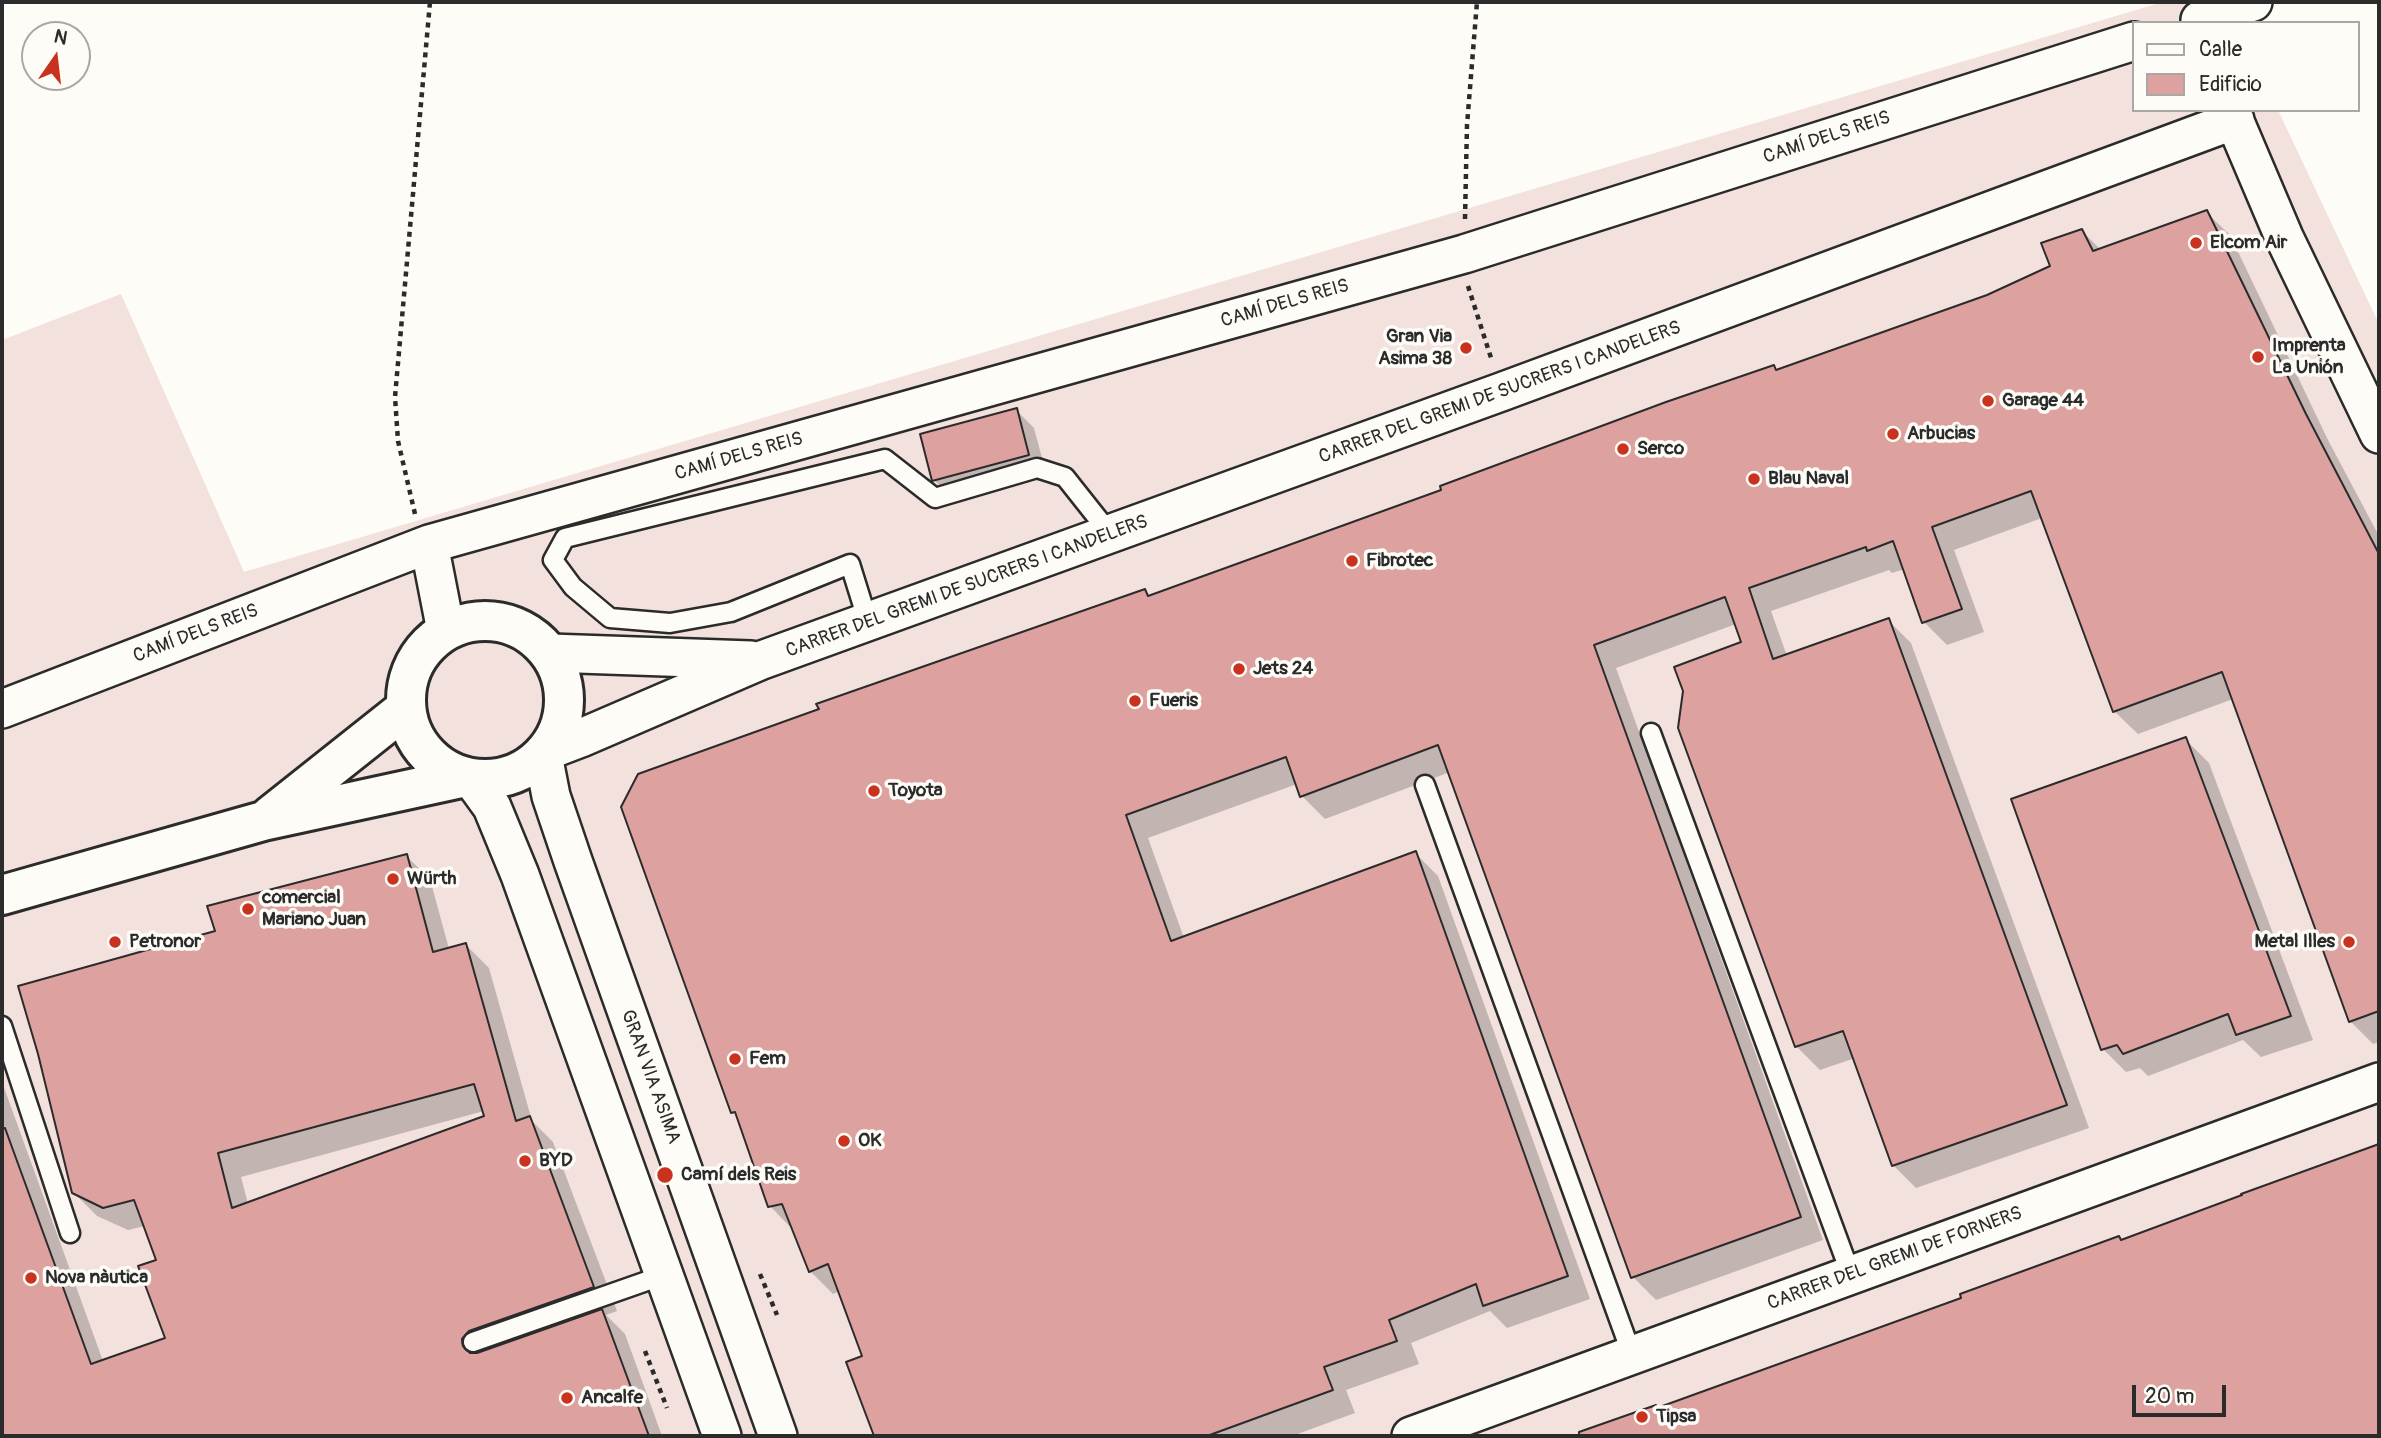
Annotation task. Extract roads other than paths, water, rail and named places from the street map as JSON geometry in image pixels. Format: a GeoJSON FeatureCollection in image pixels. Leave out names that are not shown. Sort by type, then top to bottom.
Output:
{"type":"FeatureCollection","features":[{"type":"Feature","properties":{"kind":"street"},"geometry":{"type":"LineString","coordinates":[[2200,21],[2253,2]]}},
{"type":"Feature","properties":{"kind":"street","name":"CAMÍ DELS REIS"},"geometry":{"type":"LineString","coordinates":[[2,709],[429,544],[1464,254],[2132,42]]}},
{"type":"Feature","properties":{"kind":"street"},"geometry":{"type":"LineString","coordinates":[[2233,115],[2284,237],[2379,433]]}},
{"type":"Feature","properties":{"kind":"street","name":"CARRER DEL GREMI DE SUCRERS I CANDELERS"},"geometry":{"type":"LineString","coordinates":[[545,753],[762,660],[1501,392],[2233,115]]}},
{"type":"Feature","properties":{"kind":"street"},"geometry":{"type":"LineString","coordinates":[[429,544],[446,631]]}},
{"type":"Feature","properties":{"kind":"street"},"geometry":{"type":"LineString","coordinates":[[2,895],[263,821],[468,778],[490,779],[511,775],[531,765],[545,753],[560,728],[565,703],[562,677],[550,653],[534,637],[513,625],[490,620],[467,623],[446,631],[428,645],[414,664],[407,685],[406,708],[412,731],[425,752],[444,768],[468,778],[492,807],[520,875],[722,1436]]}},
{"type":"Feature","properties":{"kind":"street","name":"CARRER DEL GREMI DE SUCRERS I CANDELERS"},"geometry":{"type":"LineString","coordinates":[[550,653],[762,660]]}},
{"type":"Feature","properties":{"kind":"street"},"geometry":{"type":"LineString","coordinates":[[263,821],[406,708]]}},
{"type":"Feature","properties":{"kind":"street","name":"GRAN VIA ASIMA"},"geometry":{"type":"LineString","coordinates":[[545,753],[551,796],[573,861],[778,1436]]}},
{"type":"Feature","properties":{"kind":"street","name":"CARRER DEL GREMI DE FORNERS"},"geometry":{"type":"LineString","coordinates":[[1411,1436],[2379,1082]]}},
{"type":"Feature","properties":{"kind":"lane"},"geometry":{"type":"LineString","coordinates":[[868,622],[850,564],[731,612],[670,623],[610,618],[573,587],[553,561],[565,538],[885,459],[935,498],[1037,468],[1065,477],[1111,535]]}},
{"type":"Feature","properties":{"kind":"lane"},"geometry":{"type":"LineString","coordinates":[[1651,733],[1851,1275]]}},
{"type":"Feature","properties":{"kind":"lane"},"geometry":{"type":"LineString","coordinates":[[1425,785],[1632,1355]]}},
{"type":"Feature","properties":{"kind":"lane"},"geometry":{"type":"LineString","coordinates":[[2,1026],[70,1233]]}},
{"type":"Feature","properties":{"kind":"lane"},"geometry":{"type":"LineString","coordinates":[[473,1342],[664,1275]]}},
{"type":"Feature","properties":{"kind":"place","name":"Elcom Air"},"geometry":{"type":"Point","coordinates":[2196,243]}},
{"type":"Feature","properties":{"kind":"place","name":"Gran Via Asima 38"},"geometry":{"type":"Point","coordinates":[1466,348]}},
{"type":"Feature","properties":{"kind":"place","name":"Imprenta La Unión"},"geometry":{"type":"Point","coordinates":[2258,357]}},
{"type":"Feature","properties":{"kind":"place","name":"Garage 44"},"geometry":{"type":"Point","coordinates":[1988,401]}},
{"type":"Feature","properties":{"kind":"place","name":"Arbucias"},"geometry":{"type":"Point","coordinates":[1893,434]}},
{"type":"Feature","properties":{"kind":"place","name":"Serco"},"geometry":{"type":"Point","coordinates":[1623,449]}},
{"type":"Feature","properties":{"kind":"place","name":"Blau Naval"},"geometry":{"type":"Point","coordinates":[1754,479]}},
{"type":"Feature","properties":{"kind":"place","name":"Fibrotec"},"geometry":{"type":"Point","coordinates":[1352,561]}},
{"type":"Feature","properties":{"kind":"place","name":"Jets 24"},"geometry":{"type":"Point","coordinates":[1239,669]}},
{"type":"Feature","properties":{"kind":"place","name":"Fueris"},"geometry":{"type":"Point","coordinates":[1135,701]}},
{"type":"Feature","properties":{"kind":"place","name":"Toyota"},"geometry":{"type":"Point","coordinates":[874,791]}},
{"type":"Feature","properties":{"kind":"place","name":"Würth"},"geometry":{"type":"Point","coordinates":[393,879]}},
{"type":"Feature","properties":{"kind":"place","name":"comercial Mariano Juan"},"geometry":{"type":"Point","coordinates":[248,909]}},
{"type":"Feature","properties":{"kind":"place","name":"Petronor"},"geometry":{"type":"Point","coordinates":[115,942]}},
{"type":"Feature","properties":{"kind":"place","name":"Metal Illes"},"geometry":{"type":"Point","coordinates":[2349,942]}},
{"type":"Feature","properties":{"kind":"place","name":"Fem"},"geometry":{"type":"Point","coordinates":[735,1059]}},
{"type":"Feature","properties":{"kind":"place","name":"OK"},"geometry":{"type":"Point","coordinates":[844,1141]}},
{"type":"Feature","properties":{"kind":"place","name":"BYD"},"geometry":{"type":"Point","coordinates":[525,1161]}},
{"type":"Feature","properties":{"kind":"place","name":"Camí dels Reis"},"geometry":{"type":"Point","coordinates":[665,1175]}},
{"type":"Feature","properties":{"kind":"place","name":"Nova nàutica"},"geometry":{"type":"Point","coordinates":[31,1278]}},
{"type":"Feature","properties":{"kind":"place","name":"Ancalfe"},"geometry":{"type":"Point","coordinates":[567,1398]}},
{"type":"Feature","properties":{"kind":"place","name":"Tipsa"},"geometry":{"type":"Point","coordinates":[1642,1417]}}]}
